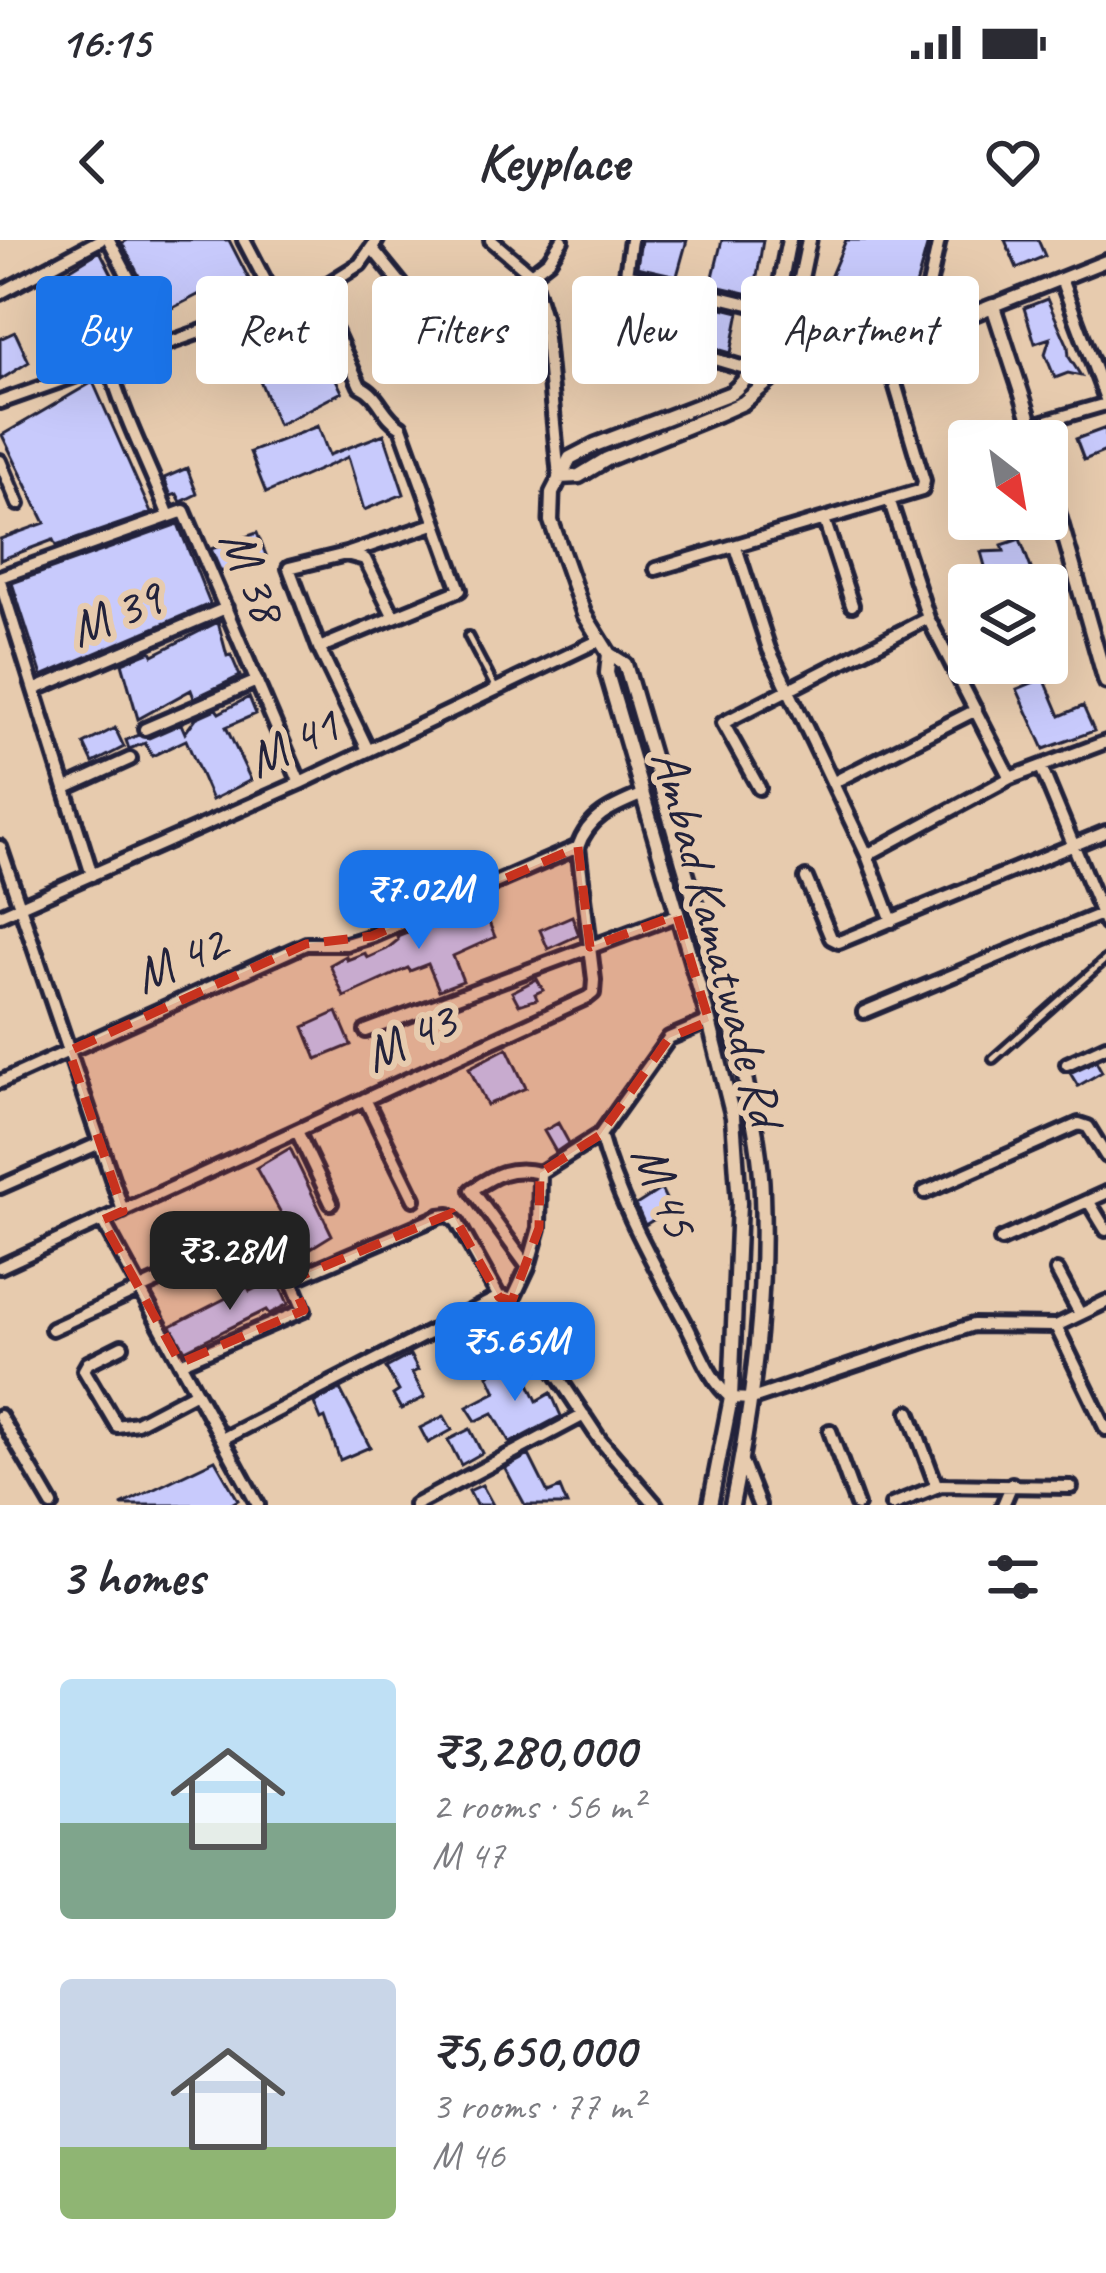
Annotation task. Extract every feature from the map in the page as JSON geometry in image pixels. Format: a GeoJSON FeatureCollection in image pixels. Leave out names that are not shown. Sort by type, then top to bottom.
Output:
{"type":"FeatureCollection","features":[{"type":"Feature","properties":{"kind":"street"},"geometry":{"type":"LineString","coordinates":[[0,293],[100,240]]}},
{"type":"Feature","properties":{"kind":"street"},"geometry":{"type":"LineString","coordinates":[[109,240],[128,276]]}},
{"type":"Feature","properties":{"kind":"street"},"geometry":{"type":"LineString","coordinates":[[244,240],[263,276]]}},
{"type":"Feature","properties":{"kind":"street"},"geometry":{"type":"LineString","coordinates":[[491,240],[531,274],[544,317],[560,477]]}},
{"type":"Feature","properties":{"kind":"street"},"geometry":{"type":"LineString","coordinates":[[531,274],[549,260],[562,240]]}},
{"type":"Feature","properties":{"kind":"street"},"geometry":{"type":"LineString","coordinates":[[631,240],[626,274],[741,302]]}},
{"type":"Feature","properties":{"kind":"street"},"geometry":{"type":"LineString","coordinates":[[781,276],[789,240]]}},
{"type":"Feature","properties":{"kind":"street"},"geometry":{"type":"LineString","coordinates":[[801,276],[809,240]]}},
{"type":"Feature","properties":{"kind":"street"},"geometry":{"type":"LineString","coordinates":[[931,276],[939,240]]}},
{"type":"Feature","properties":{"kind":"street"},"geometry":{"type":"LineString","coordinates":[[341,276],[360,264],[375,244],[399,276]]}},
{"type":"Feature","properties":{"kind":"street"},"geometry":{"type":"LineString","coordinates":[[979,311],[1106,261]]}},
{"type":"Feature","properties":{"kind":"street"},"geometry":{"type":"LineString","coordinates":[[1048,420],[1106,401],[1061,279]]}},
{"type":"Feature","properties":{"kind":"street"},"geometry":{"type":"LineString","coordinates":[[993,305],[1031,420]]}},
{"type":"Feature","properties":{"kind":"street"},"geometry":{"type":"LineString","coordinates":[[319,648],[460,590],[400,428],[390,421],[374,393],[359,386],[348,361]]}},
{"type":"Feature","properties":{"kind":"street"},"geometry":{"type":"LineString","coordinates":[[0,402],[52,384]]}},
{"type":"Feature","properties":{"kind":"street"},"geometry":{"type":"LineString","coordinates":[[114,384],[169,516]]}},
{"type":"Feature","properties":{"kind":"street"},"geometry":{"type":"LineString","coordinates":[[728,402],[744,384]]}},
{"type":"Feature","properties":{"kind":"street"},"geometry":{"type":"LineString","coordinates":[[560,477],[570,458],[595,445],[758,392],[765,384]]}},
{"type":"Feature","properties":{"kind":"street"},"geometry":{"type":"LineString","coordinates":[[656,568],[922,490],[924,481],[895,384]]}},
{"type":"Feature","properties":{"kind":"street"},"geometry":{"type":"LineString","coordinates":[[0,461],[16,499],[0,499]]}},
{"type":"Feature","properties":{"kind":"street","name":"Ambad Kamatwade Rd"},"geometry":{"type":"LineString","coordinates":[[560,477],[550,501],[551,521],[584,614],[609,653],[607,673],[725,1077],[738,1156],[731,1398],[710,1505]]}},
{"type":"Feature","properties":{"kind":"street"},"geometry":{"type":"LineString","coordinates":[[890,502],[928,618],[1010,778]]}},
{"type":"Feature","properties":{"kind":"street","name":"M 38"},"geometry":{"type":"LineString","coordinates":[[0,579],[184,511],[300,783]]}},
{"type":"Feature","properties":{"kind":"street"},"geometry":{"type":"LineString","coordinates":[[825,522],[852,605]]}},
{"type":"Feature","properties":{"kind":"street"},"geometry":{"type":"LineString","coordinates":[[367,748],[319,648],[289,568],[434,524]]}},
{"type":"Feature","properties":{"kind":"street"},"geometry":{"type":"LineString","coordinates":[[1066,540],[1106,682]]}},
{"type":"Feature","properties":{"kind":"street"},"geometry":{"type":"LineString","coordinates":[[736,547],[769,650],[867,854],[892,921]]}},
{"type":"Feature","properties":{"kind":"street"},"geometry":{"type":"LineString","coordinates":[[346,554],[365,559],[394,617]]}},
{"type":"Feature","properties":{"kind":"street"},"geometry":{"type":"LineString","coordinates":[[0,579],[92,875]]}},
{"type":"Feature","properties":{"kind":"street","name":"M 39"},"geometry":{"type":"LineString","coordinates":[[36,689],[226,608]]}},
{"type":"Feature","properties":{"kind":"street"},"geometry":{"type":"LineString","coordinates":[[759,788],[723,723],[928,618]]}},
{"type":"Feature","properties":{"kind":"street","name":"M 41"},"geometry":{"type":"LineString","coordinates":[[0,916],[300,783],[600,640]]}},
{"type":"Feature","properties":{"kind":"street"},"geometry":{"type":"LineString","coordinates":[[609,653],[626,664],[746,1084],[762,1192],[752,1399],[732,1505]]}},
{"type":"Feature","properties":{"kind":"street"},"geometry":{"type":"LineString","coordinates":[[145,729],[257,681]]}},
{"type":"Feature","properties":{"kind":"street"},"geometry":{"type":"LineString","coordinates":[[834,782],[976,710]]}},
{"type":"Feature","properties":{"kind":"street"},"geometry":{"type":"LineString","coordinates":[[867,854],[1010,778],[1106,742]]}},
{"type":"Feature","properties":{"kind":"street"},"geometry":{"type":"LineString","coordinates":[[65,788],[130,759]]}},
{"type":"Feature","properties":{"kind":"street"},"geometry":{"type":"LineString","coordinates":[[864,1012],[1104,919],[1041,767]]}},
{"type":"Feature","properties":{"kind":"street","name":"M 42"},"geometry":{"type":"LineString","coordinates":[[0,1082],[306,944],[346,944],[372,936],[578,847],[595,818],[641,795]]}},
{"type":"Feature","properties":{"kind":"street"},"geometry":{"type":"LineString","coordinates":[[806,878],[833,941],[1106,832]]}},
{"type":"Feature","properties":{"kind":"street"},"geometry":{"type":"LineString","coordinates":[[0,847],[123,1210]]}},
{"type":"Feature","properties":{"kind":"street","name":"M 43"},"geometry":{"type":"LineString","coordinates":[[0,1267],[588,997],[594,988],[578,847]]}},
{"type":"Feature","properties":{"kind":"street"},"geometry":{"type":"LineString","coordinates":[[366,1031],[677,915]]}},
{"type":"Feature","properties":{"kind":"street","name":"M 45"},"geometry":{"type":"LineString","coordinates":[[709,1021],[669,1038],[600,1135],[611,1176],[640,1235],[716,1382],[731,1398]]}},
{"type":"Feature","properties":{"kind":"street"},"geometry":{"type":"LineString","coordinates":[[1067,1064],[1106,1046]]}},
{"type":"Feature","properties":{"kind":"street"},"geometry":{"type":"LineString","coordinates":[[365,1099],[414,1199]]}},
{"type":"Feature","properties":{"kind":"street"},"geometry":{"type":"LineString","coordinates":[[925,1192],[1082,1124],[1106,1156]]}},
{"type":"Feature","properties":{"kind":"street"},"geometry":{"type":"LineString","coordinates":[[297,1130],[331,1204]]}},
{"type":"Feature","properties":{"kind":"street"},"geometry":{"type":"LineString","coordinates":[[528,1267],[472,1190],[501,1171],[539,1173],[600,1135]]}},
{"type":"Feature","properties":{"kind":"street"},"geometry":{"type":"LineString","coordinates":[[0,1187],[100,1143]]}},
{"type":"Feature","properties":{"kind":"street"},"geometry":{"type":"LineString","coordinates":[[222,1439],[505,1299],[528,1267],[539,1228],[539,1173]]}},
{"type":"Feature","properties":{"kind":"street"},"geometry":{"type":"LineString","coordinates":[[1001,1240],[1106,1193]]}},
{"type":"Feature","properties":{"kind":"street"},"geometry":{"type":"LineString","coordinates":[[1089,1202],[1106,1230]]}},
{"type":"Feature","properties":{"kind":"street"},"geometry":{"type":"LineString","coordinates":[[180,1363],[304,1310],[293,1284],[296,1278],[425,1220],[449,1215],[584,1415],[656,1505]]}},
{"type":"Feature","properties":{"kind":"street"},"geometry":{"type":"LineString","coordinates":[[102,1220],[255,1504]]}},
{"type":"Feature","properties":{"kind":"street"},"geometry":{"type":"LineString","coordinates":[[52,1329],[236,1246]]}},
{"type":"Feature","properties":{"kind":"street"},"geometry":{"type":"LineString","coordinates":[[1058,1271],[1080,1315]]}},
{"type":"Feature","properties":{"kind":"street"},"geometry":{"type":"LineString","coordinates":[[731,1398],[752,1399],[974,1325],[1056,1327],[1106,1302]]}},
{"type":"Feature","properties":{"kind":"street"},"geometry":{"type":"LineString","coordinates":[[1056,1327],[1106,1429]]}},
{"type":"Feature","properties":{"kind":"street"},"geometry":{"type":"LineString","coordinates":[[122,1346],[88,1363],[84,1370],[117,1426],[130,1426],[196,1392]]}},
{"type":"Feature","properties":{"kind":"street"},"geometry":{"type":"LineString","coordinates":[[909,1412],[937,1486]]}},
{"type":"Feature","properties":{"kind":"street"},"geometry":{"type":"LineString","coordinates":[[415,1505],[584,1415]]}},
{"type":"Feature","properties":{"kind":"street"},"geometry":{"type":"LineString","coordinates":[[0,1416],[52,1505]]}},
{"type":"Feature","properties":{"kind":"street"},"geometry":{"type":"LineString","coordinates":[[830,1430],[857,1505]]}},
{"type":"Feature","properties":{"kind":"street"},"geometry":{"type":"LineString","coordinates":[[741,1459],[759,1505]]}},
{"type":"Feature","properties":{"kind":"street"},"geometry":{"type":"LineString","coordinates":[[1003,1505],[1012,1484]]}},
{"type":"Feature","properties":{"kind":"street"},"geometry":{"type":"LineString","coordinates":[[892,1505],[937,1486],[1070,1486]]}},
{"type":"Feature","properties":{"kind":"lane"},"geometry":{"type":"LineString","coordinates":[[468,636],[496,689]]}},
{"type":"Feature","properties":{"kind":"lane"},"geometry":{"type":"LineString","coordinates":[[993,1059],[1106,959]]}},
{"type":"Feature","properties":{"kind":"highlighted area"},"geometry":{"type":"Polygon","coordinates":[[[578,847],[590,947],[677,915],[709,1021],[669,1038],[600,1135],[540,1173],[539,1228],[512,1301],[499,1297],[452,1213],[291,1280],[304,1310],[180,1363],[102,1220],[123,1211],[69,1051],[306,944],[372,936],[578,847]]]}},
{"type":"Feature","properties":{"kind":"building"},"geometry":{"type":"Polygon","coordinates":[[[229,240],[247,276],[196,276],[196,296],[172,308],[172,276],[139,276],[122,243],[229,240]]]}},
{"type":"Feature","properties":{"kind":"building"},"geometry":{"type":"Polygon","coordinates":[[[641,240],[687,240],[677,276],[637,267],[641,240]]]}},
{"type":"Feature","properties":{"kind":"building"},"geometry":{"type":"Polygon","coordinates":[[[722,240],[763,240],[757,276],[741,276],[741,292],[717,286],[713,276],[722,240]]]}},
{"type":"Feature","properties":{"kind":"building"},"geometry":{"type":"Polygon","coordinates":[[[846,240],[928,243],[919,276],[831,276],[846,240]]]}},
{"type":"Feature","properties":{"kind":"building"},"geometry":{"type":"Polygon","coordinates":[[[1005,240],[1038,240],[1045,256],[1017,268],[1005,240]]]}},
{"type":"Feature","properties":{"kind":"building"},"geometry":{"type":"Polygon","coordinates":[[[100,251],[113,276],[59,276],[100,251]]]}},
{"type":"Feature","properties":{"kind":"building"},"geometry":{"type":"Polygon","coordinates":[[[1047,299],[1081,376],[1068,373],[1055,378],[1045,354],[1050,338],[1035,343],[1024,308],[1047,299]]]}},
{"type":"Feature","properties":{"kind":"building"},"geometry":{"type":"Polygon","coordinates":[[[717,307],[739,312],[731,353],[717,349],[717,307]]]}},
{"type":"Feature","properties":{"kind":"building"},"geometry":{"type":"Polygon","coordinates":[[[15,332],[29,362],[0,380],[0,339],[15,332]]]}},
{"type":"Feature","properties":{"kind":"building"},"geometry":{"type":"Polygon","coordinates":[[[94,384],[151,513],[0,560],[0,539],[45,523],[2,435],[94,384]]]}},
{"type":"Feature","properties":{"kind":"building"},"geometry":{"type":"Polygon","coordinates":[[[261,384],[338,384],[342,392],[278,425],[261,384]]]}},
{"type":"Feature","properties":{"kind":"building"},"geometry":{"type":"Polygon","coordinates":[[[318,426],[329,455],[384,434],[404,494],[364,510],[348,457],[266,493],[250,452],[318,426]]]}},
{"type":"Feature","properties":{"kind":"building"},"geometry":{"type":"Polygon","coordinates":[[[1106,428],[1106,451],[1084,460],[1076,439],[1106,428]]]}},
{"type":"Feature","properties":{"kind":"building"},"geometry":{"type":"Polygon","coordinates":[[[187,468],[197,494],[181,502],[177,494],[171,496],[164,478],[187,468]]]}},
{"type":"Feature","properties":{"kind":"building"},"geometry":{"type":"Polygon","coordinates":[[[178,524],[210,604],[42,676],[12,583],[178,524]]]}},
{"type":"Feature","properties":{"kind":"building"},"geometry":{"type":"Polygon","coordinates":[[[257,533],[266,555],[221,572],[211,549],[257,533]]]}},
{"type":"Feature","properties":{"kind":"building"},"geometry":{"type":"Polygon","coordinates":[[[1020,540],[1029,564],[984,564],[981,552],[1004,551],[1002,545],[1020,540]]]}},
{"type":"Feature","properties":{"kind":"building"},"geometry":{"type":"Polygon","coordinates":[[[218,622],[227,656],[231,655],[240,676],[194,698],[191,690],[138,719],[122,663],[151,651],[153,655],[218,622]]]}},
{"type":"Feature","properties":{"kind":"building"},"geometry":{"type":"Polygon","coordinates":[[[1047,684],[1060,716],[1083,706],[1094,731],[1044,749],[1017,689],[1047,684]]]}},
{"type":"Feature","properties":{"kind":"building"},"geometry":{"type":"Polygon","coordinates":[[[249,697],[256,714],[226,727],[251,780],[212,800],[186,740],[152,756],[145,743],[129,749],[126,740],[138,735],[149,738],[181,724],[185,733],[196,718],[216,709],[219,713],[249,697]]]}},
{"type":"Feature","properties":{"kind":"building"},"geometry":{"type":"Polygon","coordinates":[[[115,728],[124,747],[93,763],[84,744],[115,728]]]}},
{"type":"Feature","properties":{"kind":"building"},"geometry":{"type":"Polygon","coordinates":[[[481,903],[495,937],[453,956],[463,981],[439,990],[428,964],[344,997],[330,965],[346,956],[347,960],[365,953],[367,958],[387,949],[397,937],[481,903]]]}},
{"type":"Feature","properties":{"kind":"building"},"geometry":{"type":"Polygon","coordinates":[[[572,916],[579,935],[548,949],[540,930],[572,916]]]}},
{"type":"Feature","properties":{"kind":"building"},"geometry":{"type":"Polygon","coordinates":[[[537,979],[543,990],[535,994],[537,999],[519,1005],[512,992],[537,979]]]}},
{"type":"Feature","properties":{"kind":"building"},"geometry":{"type":"Polygon","coordinates":[[[337,1012],[351,1045],[317,1059],[304,1027],[337,1012]]]}},
{"type":"Feature","properties":{"kind":"building"},"geometry":{"type":"Polygon","coordinates":[[[507,1048],[526,1088],[487,1105],[469,1068],[507,1048]]]}},
{"type":"Feature","properties":{"kind":"building"},"geometry":{"type":"Polygon","coordinates":[[[1096,1061],[1102,1072],[1078,1086],[1070,1073],[1096,1061]]]}},
{"type":"Feature","properties":{"kind":"building"},"geometry":{"type":"Polygon","coordinates":[[[558,1123],[569,1143],[556,1152],[544,1131],[558,1123]]]}},
{"type":"Feature","properties":{"kind":"building"},"geometry":{"type":"Polygon","coordinates":[[[290,1148],[332,1235],[303,1253],[256,1168],[290,1148]]]}},
{"type":"Feature","properties":{"kind":"building"},"geometry":{"type":"Polygon","coordinates":[[[661,1189],[671,1209],[645,1225],[636,1205],[661,1189]]]}},
{"type":"Feature","properties":{"kind":"building"},"geometry":{"type":"Polygon","coordinates":[[[277,1278],[288,1304],[185,1350],[171,1326],[248,1287],[250,1291],[277,1278]]]}},
{"type":"Feature","properties":{"kind":"building"},"geometry":{"type":"Polygon","coordinates":[[[410,1355],[418,1370],[412,1373],[425,1397],[401,1409],[393,1395],[399,1391],[386,1368],[410,1355]]]}},
{"type":"Feature","properties":{"kind":"building"},"geometry":{"type":"Polygon","coordinates":[[[518,1360],[537,1401],[551,1393],[561,1416],[510,1443],[493,1413],[476,1421],[467,1407],[496,1392],[488,1375],[518,1360]]]}},
{"type":"Feature","properties":{"kind":"building"},"geometry":{"type":"Polygon","coordinates":[[[340,1389],[370,1447],[340,1460],[325,1418],[321,1420],[314,1403],[340,1389]]]}},
{"type":"Feature","properties":{"kind":"building"},"geometry":{"type":"Polygon","coordinates":[[[444,1416],[452,1430],[428,1443],[420,1428],[444,1416]]]}},
{"type":"Feature","properties":{"kind":"building"},"geometry":{"type":"Polygon","coordinates":[[[470,1429],[482,1453],[461,1465],[448,1440],[470,1429]]]}},
{"type":"Feature","properties":{"kind":"building"},"geometry":{"type":"Polygon","coordinates":[[[529,1455],[548,1493],[560,1488],[567,1505],[525,1505],[505,1468],[529,1455]]]}},
{"type":"Feature","properties":{"kind":"building"},"geometry":{"type":"Polygon","coordinates":[[[215,1460],[238,1500],[230,1505],[121,1505],[215,1460]]]}},
{"type":"Feature","properties":{"kind":"building"},"geometry":{"type":"Polygon","coordinates":[[[482,1485],[493,1505],[476,1505],[469,1491],[482,1485]]]}}]}
